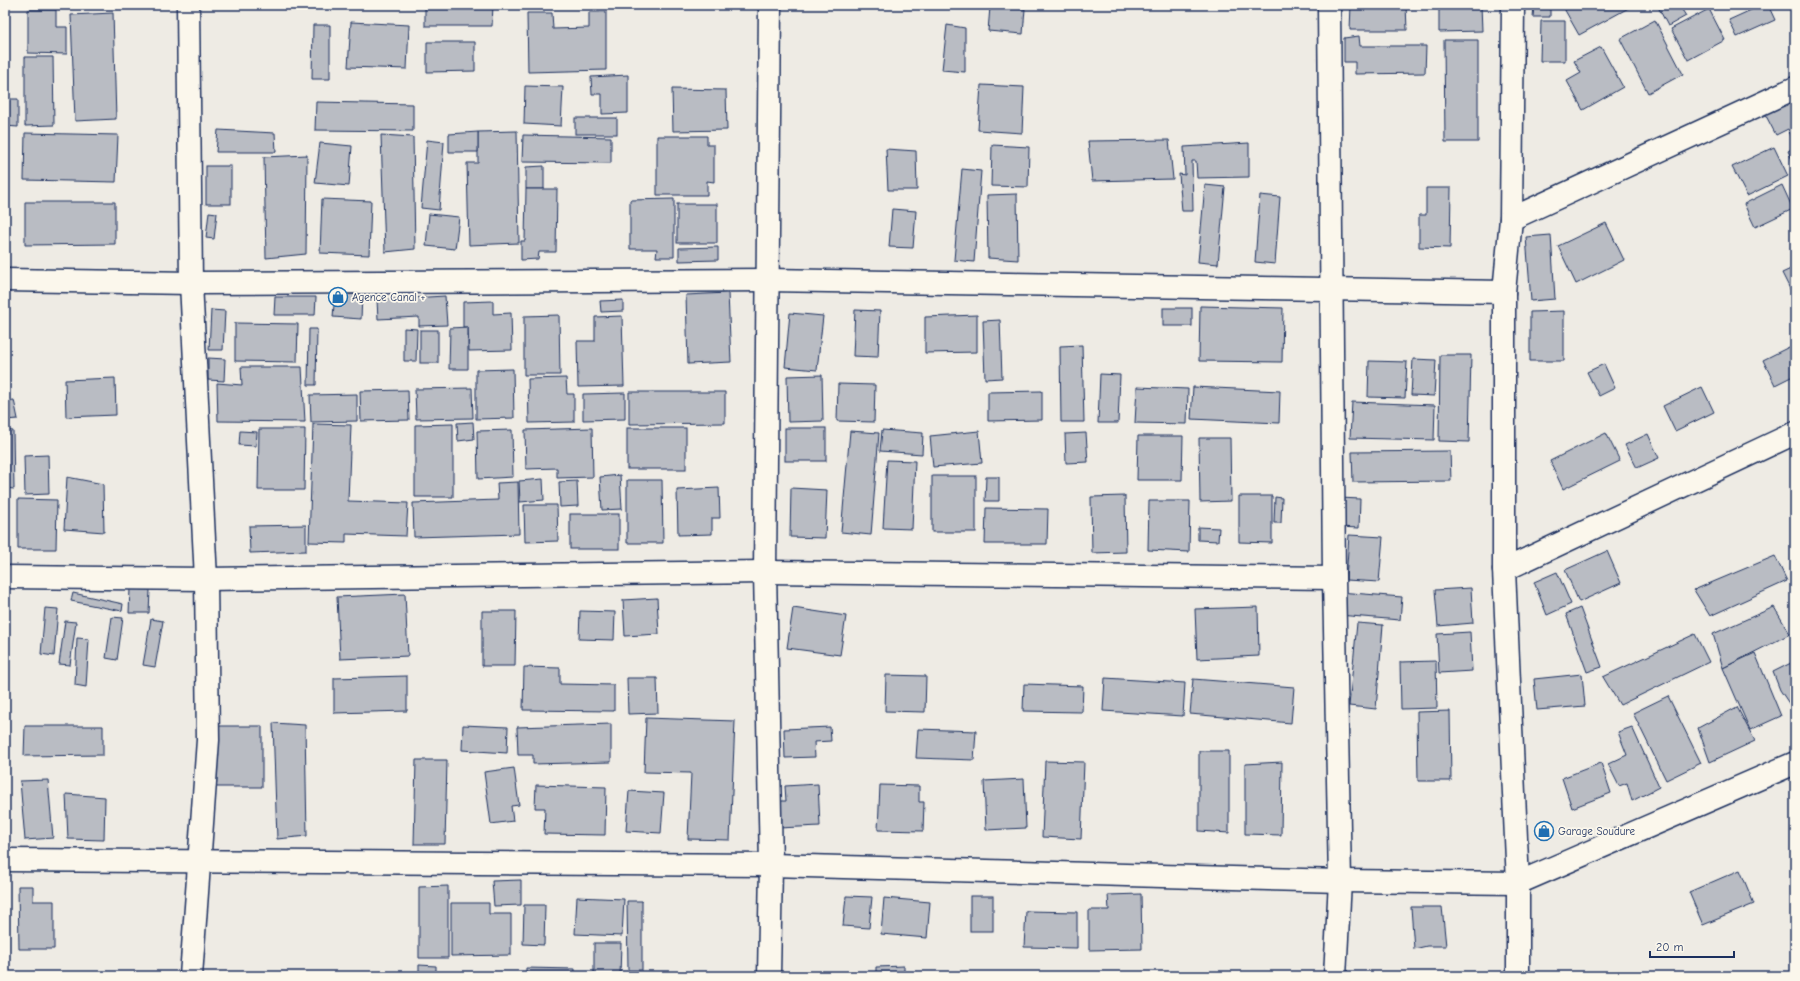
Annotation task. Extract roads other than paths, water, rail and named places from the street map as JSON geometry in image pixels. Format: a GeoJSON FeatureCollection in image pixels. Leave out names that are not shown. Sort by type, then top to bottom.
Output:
{"type":"FeatureCollection","features":[{"type":"Feature","properties":{"kind":"street"},"geometry":{"type":"LineString","coordinates":[[188,5],[191,283],[206,579],[208,740],[191,976]]}},
{"type":"Feature","properties":{"kind":"street"},"geometry":{"type":"LineString","coordinates":[[769,976],[771,865],[765,572],[770,5]]}},
{"type":"Feature","properties":{"kind":"street"},"geometry":{"type":"LineString","coordinates":[[1329,5],[1333,290],[1334,578],[1340,881],[1335,976]]}},
{"type":"Feature","properties":{"kind":"street"},"geometry":{"type":"LineString","coordinates":[[1513,5],[1511,219],[1504,292],[1504,570],[1518,883],[1518,976]]}},
{"type":"Feature","properties":{"kind":"street"},"geometry":{"type":"LineString","coordinates":[[1511,219],[1795,88]]}},
{"type":"Feature","properties":{"kind":"street"},"geometry":{"type":"LineString","coordinates":[[5,280],[191,283],[768,280],[1504,292]]}},
{"type":"Feature","properties":{"kind":"street"},"geometry":{"type":"LineString","coordinates":[[1504,570],[1795,433]]}},
{"type":"Feature","properties":{"kind":"street"},"geometry":{"type":"LineString","coordinates":[[5,577],[206,579],[765,572],[1334,578]]}},
{"type":"Feature","properties":{"kind":"street"},"geometry":{"type":"LineString","coordinates":[[5,860],[771,865],[1340,881],[1518,883],[1795,763]]}},
{"type":"Feature","properties":{"kind":"place","name":"Agence Canal +"},"geometry":{"type":"Point","coordinates":[338,297]}},
{"type":"Feature","properties":{"kind":"place","name":"Garage Soudure"},"geometry":{"type":"Point","coordinates":[1544,831]}}]}
